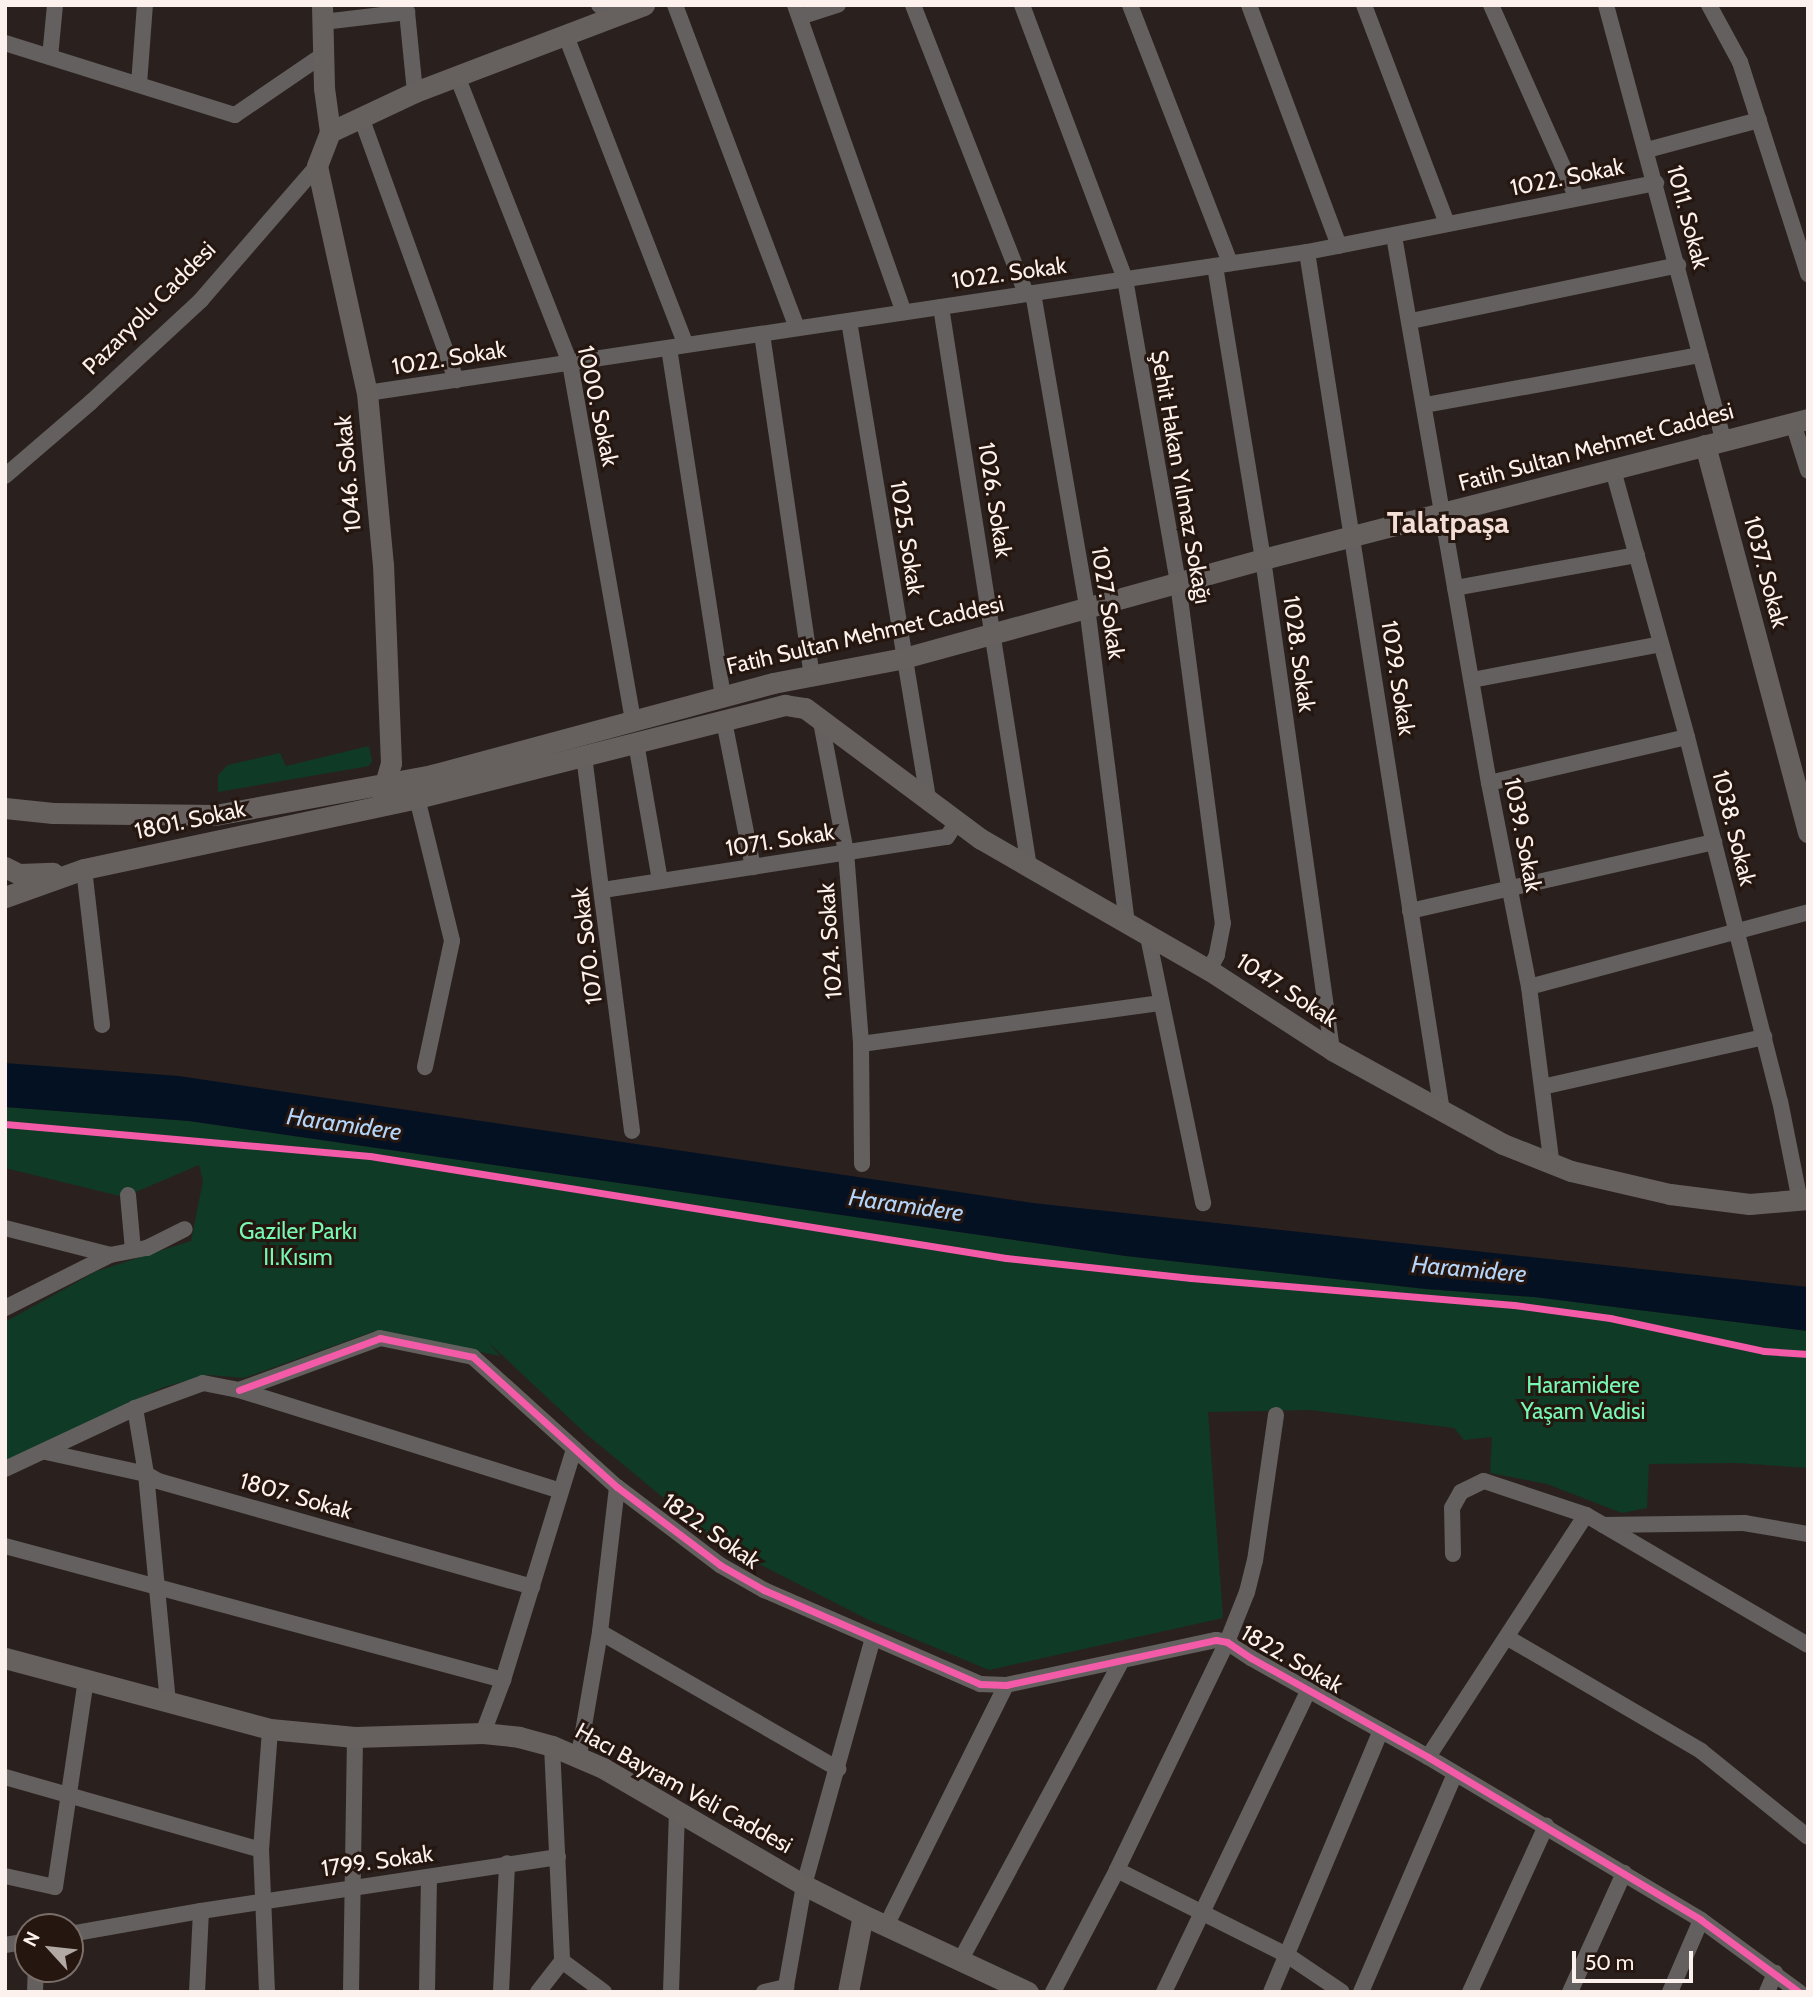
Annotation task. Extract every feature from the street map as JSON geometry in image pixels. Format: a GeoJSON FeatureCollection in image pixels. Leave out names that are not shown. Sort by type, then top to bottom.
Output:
{"type":"FeatureCollection","features":[{"type":"Feature","properties":{"kind":"main road"},"geometry":{"type":"LineString","coordinates":[[330,132],[415,92],[566,36],[606,11],[644,5]]}},
{"type":"Feature","properties":{"kind":"main road"},"geometry":{"type":"LineString","coordinates":[[317,166],[330,132],[322,14]]}},
{"type":"Feature","properties":{"kind":"main road","name":"1046. Sokak"},"geometry":{"type":"LineString","coordinates":[[317,166],[367,393],[383,564],[391,763],[387,782]]}},
{"type":"Feature","properties":{"kind":"main road","name":"Fatih Sultan Mehmet Caddesi"},"geometry":{"type":"LineString","coordinates":[[5,808],[53,813],[215,815],[432,775],[723,696],[904,658],[1263,559],[1801,421]]}},
{"type":"Feature","properties":{"kind":"main road","name":"1037. Sokak"},"geometry":{"type":"LineString","coordinates":[[1715,443],[1808,833]]}},
{"type":"Feature","properties":{"kind":"main road","name":"1047. Sokak"},"geometry":{"type":"LineString","coordinates":[[724,720],[785,705],[804,708],[820,717],[956,823],[1209,970],[1332,1050],[1503,1144],[1552,1166],[1670,1194],[1710,1200],[1749,1203],[1804,1200]]}},
{"type":"Feature","properties":{"kind":"main road"},"geometry":{"type":"LineString","coordinates":[[387,782],[381,806],[724,720]]}},
{"type":"Feature","properties":{"kind":"main road","name":"1801. Sokak"},"geometry":{"type":"LineString","coordinates":[[5,897],[84,869],[381,806]]}},
{"type":"Feature","properties":{"kind":"main road"},"geometry":{"type":"LineString","coordinates":[[5,826],[24,817],[53,813]]}},
{"type":"Feature","properties":{"kind":"main road"},"geometry":{"type":"LineString","coordinates":[[5,867],[19,874],[38,875],[84,869]]}},
{"type":"Feature","properties":{"kind":"main road","name":"Hacı Bayram Veli Caddesi"},"geometry":{"type":"LineString","coordinates":[[5,1658],[168,1704],[270,1729],[355,1737],[482,1733],[519,1737],[552,1746],[579,1755],[804,1885],[1028,1992]]}},
{"type":"Feature","properties":{"kind":"main road"},"geometry":{"type":"LineString","coordinates":[[848,1992],[863,1915]]}},
{"type":"Feature","properties":{"kind":"street"},"geometry":{"type":"LineString","coordinates":[[50,57],[55,5]]}},
{"type":"Feature","properties":{"kind":"street"},"geometry":{"type":"LineString","coordinates":[[139,84],[145,5]]}},
{"type":"Feature","properties":{"kind":"street"},"geometry":{"type":"LineString","coordinates":[[675,5],[797,328]]}},
{"type":"Feature","properties":{"kind":"street"},"geometry":{"type":"LineString","coordinates":[[838,5],[797,11],[904,312]]}},
{"type":"Feature","properties":{"kind":"street","name":"1027. Sokak"},"geometry":{"type":"LineString","coordinates":[[913,5],[1029,294],[1087,607],[1127,922]]}},
{"type":"Feature","properties":{"kind":"street","name":"Şehit Hakan Yılmaz Sokağı"},"geometry":{"type":"LineString","coordinates":[[1022,5],[1125,279],[1178,583],[1223,923],[1217,955],[1209,970]]}},
{"type":"Feature","properties":{"kind":"street","name":"1028. Sokak"},"geometry":{"type":"LineString","coordinates":[[1130,5],[1223,265],[1332,1050]]}},
{"type":"Feature","properties":{"kind":"street"},"geometry":{"type":"LineString","coordinates":[[1249,5],[1339,246]]}},
{"type":"Feature","properties":{"kind":"street"},"geometry":{"type":"LineString","coordinates":[[1364,5],[1447,223]]}},
{"type":"Feature","properties":{"kind":"street"},"geometry":{"type":"LineString","coordinates":[[1491,5],[1577,198]]}},
{"type":"Feature","properties":{"kind":"street","name":"1011. Sokak"},"geometry":{"type":"LineString","coordinates":[[1606,5],[1701,355],[1715,443]]}},
{"type":"Feature","properties":{"kind":"street"},"geometry":{"type":"LineString","coordinates":[[1709,5],[1740,62],[1808,274]]}},
{"type":"Feature","properties":{"kind":"street"},"geometry":{"type":"LineString","coordinates":[[322,14],[407,12],[415,92]]}},
{"type":"Feature","properties":{"kind":"street"},"geometry":{"type":"LineString","coordinates":[[566,36],[677,346],[723,696]]}},
{"type":"Feature","properties":{"kind":"street"},"geometry":{"type":"LineString","coordinates":[[5,43],[236,115],[323,55]]}},
{"type":"Feature","properties":{"kind":"street","name":"1000. Sokak"},"geometry":{"type":"LineString","coordinates":[[457,76],[570,363],[632,719]]}},
{"type":"Feature","properties":{"kind":"street"},"geometry":{"type":"LineString","coordinates":[[361,117],[456,380]]}},
{"type":"Feature","properties":{"kind":"street"},"geometry":{"type":"LineString","coordinates":[[1647,150],[1759,120]]}},
{"type":"Feature","properties":{"kind":"street","name":"Pazaryolu Caddesi"},"geometry":{"type":"LineString","coordinates":[[5,476],[91,402],[201,300],[317,166]]}},
{"type":"Feature","properties":{"kind":"street","name":"1022. Sokak"},"geometry":{"type":"LineString","coordinates":[[367,393],[1307,252],[1656,183]]}},
{"type":"Feature","properties":{"kind":"street","name":"1039. Sokak"},"geometry":{"type":"LineString","coordinates":[[1394,236],[1411,321],[1489,783],[1529,986],[1552,1166]]}},
{"type":"Feature","properties":{"kind":"street","name":"1029. Sokak"},"geometry":{"type":"LineString","coordinates":[[1307,252],[1354,537],[1442,1111]]}},
{"type":"Feature","properties":{"kind":"street"},"geometry":{"type":"LineString","coordinates":[[1411,321],[1678,265]]}},
{"type":"Feature","properties":{"kind":"street","name":"1026. Sokak"},"geometry":{"type":"LineString","coordinates":[[941,307],[1029,867]]}},
{"type":"Feature","properties":{"kind":"street","name":"1025. Sokak"},"geometry":{"type":"LineString","coordinates":[[849,321],[929,803]]}},
{"type":"Feature","properties":{"kind":"street"},"geometry":{"type":"LineString","coordinates":[[762,334],[812,677]]}},
{"type":"Feature","properties":{"kind":"street"},"geometry":{"type":"LineString","coordinates":[[1425,405],[1701,355]]}},
{"type":"Feature","properties":{"kind":"street"},"geometry":{"type":"LineString","coordinates":[[1801,421],[1808,471]]}},
{"type":"Feature","properties":{"kind":"street","name":"1038. Sokak"},"geometry":{"type":"LineString","coordinates":[[1613,470],[1687,737],[1804,1200]]}},
{"type":"Feature","properties":{"kind":"street"},"geometry":{"type":"LineString","coordinates":[[1455,588],[1637,555]]}},
{"type":"Feature","properties":{"kind":"street"},"geometry":{"type":"LineString","coordinates":[[1472,680],[1661,644]]}},
{"type":"Feature","properties":{"kind":"street","name":"1024. Sokak"},"geometry":{"type":"LineString","coordinates":[[820,717],[846,852],[861,1044],[862,1164]]}},
{"type":"Feature","properties":{"kind":"street"},"geometry":{"type":"LineString","coordinates":[[724,720],[753,867]]}},
{"type":"Feature","properties":{"kind":"street"},"geometry":{"type":"LineString","coordinates":[[1489,783],[1687,737]]}},
{"type":"Feature","properties":{"kind":"street"},"geometry":{"type":"LineString","coordinates":[[636,743],[660,881]]}},
{"type":"Feature","properties":{"kind":"street","name":"1070. Sokak"},"geometry":{"type":"LineString","coordinates":[[584,756],[632,1131]]}},
{"type":"Feature","properties":{"kind":"street"},"geometry":{"type":"LineString","coordinates":[[416,798],[452,941],[425,1067]]}},
{"type":"Feature","properties":{"kind":"street","name":"1071. Sokak"},"geometry":{"type":"LineString","coordinates":[[603,890],[947,836],[956,823]]}},
{"type":"Feature","properties":{"kind":"street"},"geometry":{"type":"LineString","coordinates":[[1410,911],[1714,842]]}},
{"type":"Feature","properties":{"kind":"street"},"geometry":{"type":"LineString","coordinates":[[84,869],[102,1025]]}},
{"type":"Feature","properties":{"kind":"street"},"geometry":{"type":"LineString","coordinates":[[1529,986],[1808,912]]}},
{"type":"Feature","properties":{"kind":"street"},"geometry":{"type":"LineString","coordinates":[[1146,932],[1203,1203]]}},
{"type":"Feature","properties":{"kind":"street"},"geometry":{"type":"LineString","coordinates":[[861,1044],[1161,1003]]}},
{"type":"Feature","properties":{"kind":"street"},"geometry":{"type":"LineString","coordinates":[[1542,1087],[1764,1037]]}},
{"type":"Feature","properties":{"kind":"street"},"geometry":{"type":"LineString","coordinates":[[128,1195],[133,1250]]}},
{"type":"Feature","properties":{"kind":"street"},"geometry":{"type":"LineString","coordinates":[[5,1228],[110,1255]]}},
{"type":"Feature","properties":{"kind":"street"},"geometry":{"type":"LineString","coordinates":[[5,1308],[110,1255],[147,1248],[185,1229]]}},
{"type":"Feature","properties":{"kind":"street","name":"1822. Sokak"},"geometry":{"type":"LineString","coordinates":[[239,1390],[380,1338],[473,1357],[617,1487],[719,1565],[764,1590],[980,1684],[1006,1685],[1216,1640],[1227,1642],[1380,1733],[1428,1757],[1546,1826],[1701,1920],[1799,1992]]}},
{"type":"Feature","properties":{"kind":"street"},"geometry":{"type":"LineString","coordinates":[[5,1469],[135,1408],[203,1382],[239,1390],[561,1491]]}},
{"type":"Feature","properties":{"kind":"street"},"geometry":{"type":"LineString","coordinates":[[135,1408],[146,1474],[168,1704]]}},
{"type":"Feature","properties":{"kind":"street"},"geometry":{"type":"LineString","coordinates":[[1053,1992],[1117,1870],[1227,1642],[1255,1560],[1276,1415]]}},
{"type":"Feature","properties":{"kind":"street"},"geometry":{"type":"LineString","coordinates":[[482,1733],[503,1680],[574,1449]]}},
{"type":"Feature","properties":{"kind":"street","name":"1807. Sokak"},"geometry":{"type":"LineString","coordinates":[[46,1452],[146,1474],[158,1481],[532,1587]]}},
{"type":"Feature","properties":{"kind":"street"},"geometry":{"type":"LineString","coordinates":[[1452,1554],[1452,1508],[1461,1492],[1484,1481],[1586,1516],[1808,1645]]}},
{"type":"Feature","properties":{"kind":"street"},"geometry":{"type":"LineString","coordinates":[[579,1755],[600,1632],[617,1487]]}},
{"type":"Feature","properties":{"kind":"street"},"geometry":{"type":"LineString","coordinates":[[1428,1757],[1586,1516]]}},
{"type":"Feature","properties":{"kind":"street"},"geometry":{"type":"LineString","coordinates":[[1603,1525],[1744,1523],[1808,1534]]}},
{"type":"Feature","properties":{"kind":"street"},"geometry":{"type":"LineString","coordinates":[[5,1546],[503,1680]]}},
{"type":"Feature","properties":{"kind":"street"},"geometry":{"type":"LineString","coordinates":[[600,1632],[838,1769]]}},
{"type":"Feature","properties":{"kind":"street"},"geometry":{"type":"LineString","coordinates":[[764,1992],[785,1989],[804,1885],[873,1638]]}},
{"type":"Feature","properties":{"kind":"street"},"geometry":{"type":"LineString","coordinates":[[1508,1638],[1701,1751],[1808,1837]]}},
{"type":"Feature","properties":{"kind":"street"},"geometry":{"type":"LineString","coordinates":[[960,1961],[1121,1662]]}},
{"type":"Feature","properties":{"kind":"street"},"geometry":{"type":"LineString","coordinates":[[5,1876],[55,1887],[86,1680]]}},
{"type":"Feature","properties":{"kind":"street"},"geometry":{"type":"LineString","coordinates":[[886,1926],[1006,1685]]}},
{"type":"Feature","properties":{"kind":"street"},"geometry":{"type":"LineString","coordinates":[[1164,1992],[1309,1690]]}},
{"type":"Feature","properties":{"kind":"street"},"geometry":{"type":"LineString","coordinates":[[267,1992],[261,1850],[270,1729]]}},
{"type":"Feature","properties":{"kind":"street"},"geometry":{"type":"LineString","coordinates":[[1271,1992],[1380,1733]]}},
{"type":"Feature","properties":{"kind":"street"},"geometry":{"type":"LineString","coordinates":[[351,1992],[355,1737]]}},
{"type":"Feature","properties":{"kind":"street"},"geometry":{"type":"LineString","coordinates":[[538,1992],[562,1961],[552,1746]]}},
{"type":"Feature","properties":{"kind":"street"},"geometry":{"type":"LineString","coordinates":[[1361,1992],[1455,1774]]}},
{"type":"Feature","properties":{"kind":"street"},"geometry":{"type":"LineString","coordinates":[[5,1777],[261,1850]]}},
{"type":"Feature","properties":{"kind":"street"},"geometry":{"type":"LineString","coordinates":[[671,1992],[677,1811]]}},
{"type":"Feature","properties":{"kind":"street"},"geometry":{"type":"LineString","coordinates":[[1470,1992],[1546,1826]]}},
{"type":"Feature","properties":{"kind":"street","name":"1799. Sokak"},"geometry":{"type":"LineString","coordinates":[[84,1932],[201,1911],[558,1857]]}},
{"type":"Feature","properties":{"kind":"street"},"geometry":{"type":"LineString","coordinates":[[501,1992],[507,1863]]}},
{"type":"Feature","properties":{"kind":"street"},"geometry":{"type":"LineString","coordinates":[[1117,1870],[1287,1955],[1342,1992]]}},
{"type":"Feature","properties":{"kind":"street"},"geometry":{"type":"LineString","coordinates":[[1570,1992],[1624,1873]]}},
{"type":"Feature","properties":{"kind":"street"},"geometry":{"type":"LineString","coordinates":[[427,1992],[429,1878]]}},
{"type":"Feature","properties":{"kind":"street"},"geometry":{"type":"LineString","coordinates":[[197,1992],[201,1911]]}},
{"type":"Feature","properties":{"kind":"street"},"geometry":{"type":"LineString","coordinates":[[1670,1992],[1701,1920]]}},
{"type":"Feature","properties":{"kind":"street"},"geometry":{"type":"LineString","coordinates":[[562,1961],[604,1992]]}},
{"type":"Feature","properties":{"kind":"street"},"geometry":{"type":"LineString","coordinates":[[1767,1992],[1775,1973]]}},
{"type":"Feature","properties":{"kind":"green space"},"geometry":{"type":"Polygon","coordinates":[[[369,746],[372,761],[369,766],[218,792],[218,775],[228,765],[280,753],[286,766],[369,746]]]}},
{"type":"Feature","properties":{"kind":"green space"},"geometry":{"type":"Polygon","coordinates":[[[5,1107],[189,1121],[1126,1256],[1426,1289],[1534,1297],[1808,1331],[1808,1468],[1736,1463],[1649,1464],[1647,1508],[1622,1513],[1547,1484],[1490,1473],[1492,1437],[1464,1440],[1454,1428],[1310,1410],[1208,1412],[1223,1618],[989,1670],[869,1620],[718,1543],[585,1433],[487,1341],[500,1356],[375,1331],[244,1378],[209,1375],[164,1387],[98,1417],[5,1466],[5,1322],[97,1271],[191,1241],[203,1181],[199,1165],[124,1197],[5,1168],[5,1107]]]}},
{"type":"Feature","properties":{"kind":"water","name":"Haramidere"},"geometry":{"type":"Polygon","coordinates":[[[5,1063],[179,1076],[1033,1203],[1808,1287],[1808,1331],[1534,1297],[1426,1289],[1126,1256],[189,1121],[5,1107],[5,1063]]]}},
{"type":"Feature","properties":{"kind":"cycle path"},"geometry":{"type":"LineString","coordinates":[[5,1124],[370,1156],[1006,1258],[1191,1278],[1514,1305],[1610,1318],[1764,1351],[1808,1354]]}},
{"type":"Feature","properties":{"kind":"cycle path"},"geometry":{"type":"LineString","coordinates":[[239,1390],[380,1338],[473,1357],[617,1487],[720,1565],[764,1590],[980,1684],[1006,1685],[1216,1640],[1227,1642],[1428,1757],[1701,1920],[1799,1992]]}},
{"type":"Feature","properties":{"kind":"district","name":"Talatpaşa"},"geometry":{"type":"Point","coordinates":[1448,523]}},
{"type":"Feature","properties":{"kind":"park label","name":"Gaziler Parkı II.Kısım"},"geometry":{"type":"Point","coordinates":[298,1244]}},
{"type":"Feature","properties":{"kind":"park label","name":"Haramidere Yaşam Vadisi"},"geometry":{"type":"Point","coordinates":[1583,1398]}}]}
